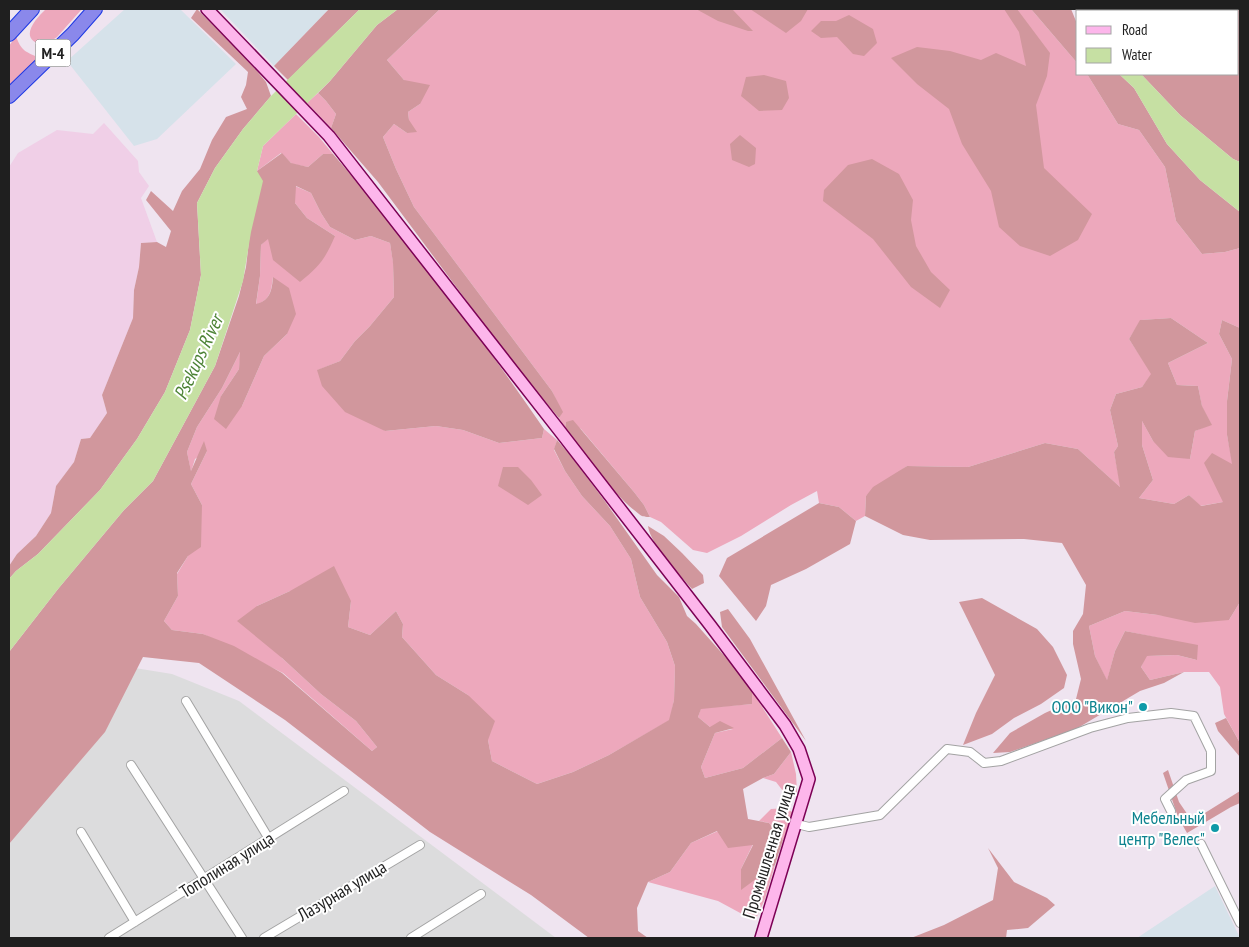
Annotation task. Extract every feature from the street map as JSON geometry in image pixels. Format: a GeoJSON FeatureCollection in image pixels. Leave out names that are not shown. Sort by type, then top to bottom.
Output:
{"type":"FeatureCollection","features":[{"type":"Feature","properties":{"kind":"highway","name":"М-4"},"geometry":{"type":"LineString","coordinates":[[9,34],[32,9]]}},
{"type":"Feature","properties":{"kind":"highway","name":"М-4"},"geometry":{"type":"LineString","coordinates":[[9,96],[73,34],[95,9]]}},
{"type":"Feature","properties":{"kind":"main road","name":"Промышленная улица"},"geometry":{"type":"LineString","coordinates":[[207,9],[329,136],[710,625],[785,725],[798,749],[810,779],[761,938]]}},
{"type":"Feature","properties":{"kind":"street"},"geometry":{"type":"LineString","coordinates":[[186,701],[269,839]]}},
{"type":"Feature","properties":{"kind":"street"},"geometry":{"type":"LineString","coordinates":[[797,824],[809,827],[880,815],[947,749],[970,752],[984,763],[993,762],[1090,728],[1128,718],[1171,713],[1194,716],[1211,750],[1211,771],[1186,780],[1165,799],[1171,812]]}},
{"type":"Feature","properties":{"kind":"street"},"geometry":{"type":"LineString","coordinates":[[131,765],[242,938]]}},
{"type":"Feature","properties":{"kind":"street","name":"Тополиная улица"},"geometry":{"type":"LineString","coordinates":[[109,938],[344,791]]}},
{"type":"Feature","properties":{"kind":"street"},"geometry":{"type":"LineString","coordinates":[[81,832],[136,922]]}},
{"type":"Feature","properties":{"kind":"street"},"geometry":{"type":"LineString","coordinates":[[1201,844],[1240,923]]}},
{"type":"Feature","properties":{"kind":"street","name":"Лазурная улица"},"geometry":{"type":"LineString","coordinates":[[264,938],[420,845]]}},
{"type":"Feature","properties":{"kind":"street"},"geometry":{"type":"LineString","coordinates":[[411,938],[481,894]]}},
{"type":"Feature","properties":{"kind":"shaded area"},"geometry":{"type":"Polygon","coordinates":[[[46,9],[82,9],[57,37],[45,45],[37,43],[32,39],[30,30],[46,9]]]}},
{"type":"Feature","properties":{"kind":"shaded area"},"geometry":{"type":"Polygon","coordinates":[[[125,9],[180,9],[236,64],[157,139],[134,146],[67,61],[125,9]]]}},
{"type":"Feature","properties":{"kind":"shaded area"},"geometry":{"type":"Polygon","coordinates":[[[197,9],[246,58],[266,82],[271,96],[243,129],[215,168],[197,203],[201,275],[190,330],[165,392],[137,439],[100,490],[38,554],[9,579],[9,566],[17,554],[36,536],[51,513],[56,486],[74,462],[81,439],[90,438],[107,413],[102,395],[133,318],[134,290],[139,267],[141,243],[157,242],[166,247],[171,231],[146,200],[151,191],[173,211],[182,191],[200,169],[212,140],[226,117],[247,109],[241,97],[246,85],[248,72],[191,18],[197,9]]]}},
{"type":"Feature","properties":{"kind":"shaded area"},"geometry":{"type":"Polygon","coordinates":[[[220,9],[329,9],[274,66],[220,9]]]}},
{"type":"Feature","properties":{"kind":"shaded area"},"geometry":{"type":"Polygon","coordinates":[[[329,9],[360,9],[288,80],[274,66],[329,9]]]}},
{"type":"Feature","properties":{"kind":"shaded area"},"geometry":{"type":"Polygon","coordinates":[[[398,9],[440,9],[387,60],[404,80],[430,85],[420,104],[408,112],[409,120],[417,132],[407,133],[394,124],[383,137],[414,207],[552,391],[563,412],[559,418],[519,371],[378,182],[331,128],[336,114],[318,93],[377,25],[398,9]]]}},
{"type":"Feature","properties":{"kind":"shaded area"},"geometry":{"type":"Polygon","coordinates":[[[440,9],[1031,9],[1076,62],[1076,75],[1088,75],[1118,124],[1139,130],[1165,167],[1176,221],[1202,254],[1225,252],[1240,248],[1240,328],[1222,320],[1219,334],[1232,359],[1227,401],[1227,435],[1233,465],[1223,502],[1200,506],[1189,495],[1174,504],[1139,498],[1153,480],[1142,445],[1141,419],[1153,441],[1190,459],[1195,431],[1211,424],[1202,407],[1198,386],[1177,385],[1168,363],[1208,343],[1171,318],[1141,320],[1129,339],[1152,374],[1142,387],[1116,394],[1110,410],[1118,446],[1114,452],[1121,488],[1078,449],[1045,443],[968,467],[907,466],[866,496],[865,516],[856,521],[839,507],[819,503],[817,491],[741,536],[707,553],[693,550],[661,522],[650,517],[634,492],[581,429],[566,422],[565,428],[559,418],[562,412],[552,391],[414,207],[383,137],[394,124],[407,133],[408,112],[420,104],[404,80],[387,60],[440,9]]]}},
{"type":"Feature","properties":{"kind":"shaded area"},"geometry":{"type":"Polygon","coordinates":[[[696,9],[732,9],[753,31],[718,21],[696,9]]]}},
{"type":"Feature","properties":{"kind":"shaded area"},"geometry":{"type":"Polygon","coordinates":[[[750,9],[808,9],[801,21],[786,33],[750,9]]]}},
{"type":"Feature","properties":{"kind":"shaded area"},"geometry":{"type":"Polygon","coordinates":[[[1004,9],[1017,9],[1050,53],[1047,76],[1036,105],[1044,168],[1092,214],[1078,240],[1050,256],[1020,246],[999,227],[991,191],[962,144],[949,109],[917,84],[891,58],[917,47],[950,51],[981,60],[996,53],[1026,66],[1019,32],[1004,9]]]}},
{"type":"Feature","properties":{"kind":"shaded area"},"geometry":{"type":"Polygon","coordinates":[[[1031,9],[1071,9],[1076,21],[1076,62],[1031,9]]]}},
{"type":"Feature","properties":{"kind":"shaded area"},"geometry":{"type":"Polygon","coordinates":[[[1240,9],[1240,162],[1233,159],[1180,115],[1142,75],[1239,75],[1239,10],[1114,10],[1240,9]]]}},
{"type":"Feature","properties":{"kind":"shaded area"},"geometry":{"type":"Polygon","coordinates":[[[849,15],[873,29],[877,43],[864,56],[853,54],[837,37],[821,38],[811,31],[821,21],[836,21],[849,15]]]}},
{"type":"Feature","properties":{"kind":"shaded area"},"geometry":{"type":"Polygon","coordinates":[[[16,36],[20,45],[25,50],[40,58],[9,89],[9,46],[16,36]]]}},
{"type":"Feature","properties":{"kind":"shaded area"},"geometry":{"type":"Polygon","coordinates":[[[764,75],[786,81],[789,98],[782,110],[759,111],[741,96],[746,77],[764,75]]]}},
{"type":"Feature","properties":{"kind":"shaded area"},"geometry":{"type":"Polygon","coordinates":[[[1088,75],[1120,75],[1134,88],[1167,144],[1200,180],[1240,212],[1240,248],[1225,252],[1202,254],[1176,221],[1165,167],[1139,130],[1118,124],[1088,75]]]}},
{"type":"Feature","properties":{"kind":"shaded area"},"geometry":{"type":"Polygon","coordinates":[[[318,93],[336,114],[331,128],[307,103],[318,93]]]}},
{"type":"Feature","properties":{"kind":"shaded area"},"geometry":{"type":"Polygon","coordinates":[[[296,114],[333,154],[323,154],[308,167],[292,164],[281,153],[257,171],[263,146],[296,114]]]}},
{"type":"Feature","properties":{"kind":"shaded area"},"geometry":{"type":"Polygon","coordinates":[[[104,123],[138,161],[139,172],[149,186],[141,198],[157,242],[141,243],[139,267],[134,290],[133,318],[102,395],[107,413],[90,438],[81,439],[74,462],[56,486],[51,513],[36,536],[17,554],[9,566],[9,167],[18,153],[57,130],[93,134],[104,123]]]}},
{"type":"Feature","properties":{"kind":"shaded area"},"geometry":{"type":"Polygon","coordinates":[[[740,135],[756,148],[755,164],[749,167],[732,160],[730,144],[740,135]]]}},
{"type":"Feature","properties":{"kind":"shaded area"},"geometry":{"type":"Polygon","coordinates":[[[282,153],[291,163],[308,167],[323,154],[333,154],[416,254],[494,358],[544,429],[542,438],[499,443],[463,430],[436,426],[385,431],[345,412],[322,386],[317,370],[340,361],[394,297],[393,263],[390,243],[371,236],[355,240],[330,227],[311,193],[296,186],[295,203],[307,218],[335,236],[321,262],[300,282],[273,260],[268,239],[261,245],[260,276],[256,304],[261,303],[267,298],[272,286],[273,277],[289,288],[296,314],[287,334],[264,356],[242,406],[226,429],[214,419],[221,396],[239,369],[240,352],[222,388],[197,427],[187,452],[191,471],[204,441],[207,451],[191,484],[202,505],[201,547],[188,556],[177,573],[178,596],[164,621],[172,630],[203,634],[234,646],[282,673],[372,751],[377,747],[356,721],[321,694],[282,658],[237,621],[257,606],[290,591],[334,566],[351,601],[348,627],[370,635],[396,611],[403,624],[402,637],[436,675],[468,695],[495,721],[488,740],[492,761],[537,784],[573,772],[609,755],[669,720],[674,700],[675,666],[667,642],[640,597],[631,559],[610,526],[582,496],[565,471],[554,449],[557,440],[604,500],[657,575],[679,597],[687,616],[736,669],[752,691],[752,704],[701,709],[698,717],[710,727],[720,721],[734,728],[715,733],[701,767],[705,778],[743,768],[782,738],[791,752],[774,774],[743,789],[748,819],[769,823],[783,840],[775,865],[741,890],[741,869],[753,845],[728,848],[717,831],[691,843],[670,872],[648,882],[637,908],[638,931],[648,938],[589,938],[531,895],[430,832],[285,720],[199,663],[143,657],[105,732],[9,844],[9,652],[58,589],[124,510],[153,481],[215,366],[239,296],[246,267],[257,171],[282,153]]]}},
{"type":"Feature","properties":{"kind":"shaded area"},"geometry":{"type":"Polygon","coordinates":[[[872,159],[899,174],[913,200],[911,220],[916,246],[931,272],[950,290],[940,308],[911,287],[873,239],[823,201],[824,190],[848,165],[872,159]]]}},
{"type":"Feature","properties":{"kind":"shaded area"},"geometry":{"type":"Polygon","coordinates":[[[295,186],[311,193],[330,227],[355,240],[371,236],[390,243],[393,262],[394,297],[340,361],[318,370],[385,431],[436,426],[463,430],[499,443],[542,438],[544,429],[557,440],[554,450],[565,471],[582,496],[610,526],[631,559],[640,597],[667,642],[675,666],[674,700],[670,720],[609,755],[573,772],[537,784],[492,761],[488,740],[468,695],[436,675],[402,637],[403,624],[396,611],[370,635],[348,627],[351,601],[290,591],[257,606],[282,658],[321,694],[356,721],[377,747],[372,751],[283,673],[203,634],[172,630],[164,621],[178,596],[177,574],[188,556],[202,505],[191,484],[207,451],[195,459],[191,472],[187,452],[197,427],[222,388],[241,350],[239,369],[221,396],[242,406],[264,356],[287,334],[273,277],[271,290],[267,297],[256,305],[260,276],[261,245],[268,238],[335,236],[307,218],[295,203],[295,186]]]}},
{"type":"Feature","properties":{"kind":"shaded area"},"geometry":{"type":"Polygon","coordinates":[[[1171,318],[1208,343],[1168,363],[1177,385],[1198,386],[1202,406],[1212,425],[1195,431],[1190,459],[1168,457],[1153,441],[1142,421],[1142,445],[1153,480],[1139,498],[1174,504],[1189,495],[1201,506],[1223,502],[1204,463],[1212,453],[1232,464],[1227,435],[1227,401],[1232,359],[1219,334],[1222,320],[1240,328],[1240,602],[1229,620],[1195,623],[1158,615],[1125,611],[1089,626],[1095,656],[1107,680],[1115,651],[1125,631],[1198,645],[1197,660],[1177,655],[1147,656],[1141,667],[1150,680],[1184,672],[1164,683],[1140,691],[1076,729],[1010,752],[993,753],[1010,733],[1045,713],[1076,699],[1081,679],[1073,644],[1073,631],[1083,614],[1086,585],[1062,543],[1024,539],[930,540],[903,535],[865,516],[866,496],[873,487],[907,466],[968,467],[1045,443],[1078,449],[1120,487],[1114,452],[1118,446],[1110,410],[1116,394],[1142,387],[1151,374],[1129,339],[1140,320],[1171,318]]]}},
{"type":"Feature","properties":{"kind":"shaded area"},"geometry":{"type":"Polygon","coordinates":[[[573,420],[634,492],[650,517],[641,516],[629,506],[600,474],[565,428],[566,422],[573,420]]]}},
{"type":"Feature","properties":{"kind":"shaded area"},"geometry":{"type":"Polygon","coordinates":[[[503,467],[518,467],[542,495],[528,505],[498,486],[503,467]]]}},
{"type":"Feature","properties":{"kind":"shaded area"},"geometry":{"type":"Polygon","coordinates":[[[819,503],[839,507],[856,521],[850,544],[806,569],[771,585],[766,606],[756,621],[719,576],[727,558],[819,503]]]}},
{"type":"Feature","properties":{"kind":"shaded area"},"geometry":{"type":"Polygon","coordinates":[[[648,526],[664,536],[682,553],[703,575],[704,583],[692,589],[660,550],[648,526]]]}},
{"type":"Feature","properties":{"kind":"shaded area"},"geometry":{"type":"Polygon","coordinates":[[[982,598],[1037,629],[1053,647],[1067,675],[1064,688],[1041,704],[1014,718],[992,734],[963,745],[995,675],[959,602],[982,598]]]}},
{"type":"Feature","properties":{"kind":"shaded area"},"geometry":{"type":"Polygon","coordinates":[[[1240,602],[1240,743],[1224,714],[1220,687],[1209,672],[1184,672],[1150,680],[1141,667],[1146,656],[1177,655],[1197,660],[1159,638],[1125,631],[1115,651],[1107,681],[1095,656],[1089,626],[1125,611],[1229,620],[1240,602]]]}},
{"type":"Feature","properties":{"kind":"shaded area"},"geometry":{"type":"Polygon","coordinates":[[[728,609],[750,639],[806,741],[722,627],[720,612],[728,609]]]}},
{"type":"Feature","properties":{"kind":"shaded area"},"geometry":{"type":"Polygon","coordinates":[[[73,658],[172,674],[239,701],[556,938],[9,938],[9,730],[73,658]]]}},
{"type":"Feature","properties":{"kind":"shaded area"},"geometry":{"type":"Polygon","coordinates":[[[752,691],[782,738],[743,768],[705,778],[701,767],[715,733],[733,729],[710,727],[698,717],[701,708],[752,704],[752,691]]]}},
{"type":"Feature","properties":{"kind":"shaded area"},"geometry":{"type":"Polygon","coordinates":[[[1226,718],[1240,743],[1240,757],[1218,731],[1215,723],[1226,718]]]}},
{"type":"Feature","properties":{"kind":"shaded area"},"geometry":{"type":"Polygon","coordinates":[[[791,752],[796,774],[797,793],[790,800],[776,782],[763,778],[774,774],[791,752]]]}},
{"type":"Feature","properties":{"kind":"shaded area"},"geometry":{"type":"Polygon","coordinates":[[[1168,770],[1179,802],[1192,821],[1240,791],[1240,803],[1187,833],[1178,817],[1163,773],[1168,770]]]}},
{"type":"Feature","properties":{"kind":"shaded area"},"geometry":{"type":"Polygon","coordinates":[[[786,808],[792,812],[787,834],[783,840],[769,823],[759,821],[771,809],[786,808]]]}},
{"type":"Feature","properties":{"kind":"shaded area"},"geometry":{"type":"Polygon","coordinates":[[[718,831],[753,844],[741,869],[763,874],[775,865],[765,899],[755,921],[718,901],[648,882],[670,872],[691,843],[718,831]]]}},
{"type":"Feature","properties":{"kind":"shaded area"},"geometry":{"type":"Polygon","coordinates":[[[988,848],[1014,882],[1047,898],[1055,905],[1028,928],[1007,930],[1006,938],[911,938],[944,925],[993,900],[998,868],[988,848]]]}},
{"type":"Feature","properties":{"kind":"shaded area"},"geometry":{"type":"Polygon","coordinates":[[[1215,886],[1240,938],[1137,938],[1215,886]]]}},
{"type":"Feature","properties":{"kind":"water","name":"Psekups River"},"geometry":{"type":"Polygon","coordinates":[[[360,9],[398,9],[377,25],[330,81],[263,146],[257,171],[263,181],[251,232],[243,281],[215,366],[153,481],[124,510],[58,589],[9,652],[9,579],[38,554],[100,490],[137,439],[165,392],[190,330],[201,275],[197,203],[215,168],[243,129],[271,96],[360,9]]]}},
{"type":"Feature","properties":{"kind":"water"},"geometry":{"type":"Polygon","coordinates":[[[1120,75],[1142,75],[1180,115],[1233,159],[1240,162],[1240,212],[1200,180],[1167,144],[1134,88],[1120,75]]]}},
{"type":"Feature","properties":{"kind":"place","name":"ООО \"Викон\""},"geometry":{"type":"Point","coordinates":[1143,707]}},
{"type":"Feature","properties":{"kind":"place","name":"Мебельный центр \"Велес\""},"geometry":{"type":"Point","coordinates":[1215,828]}}]}
